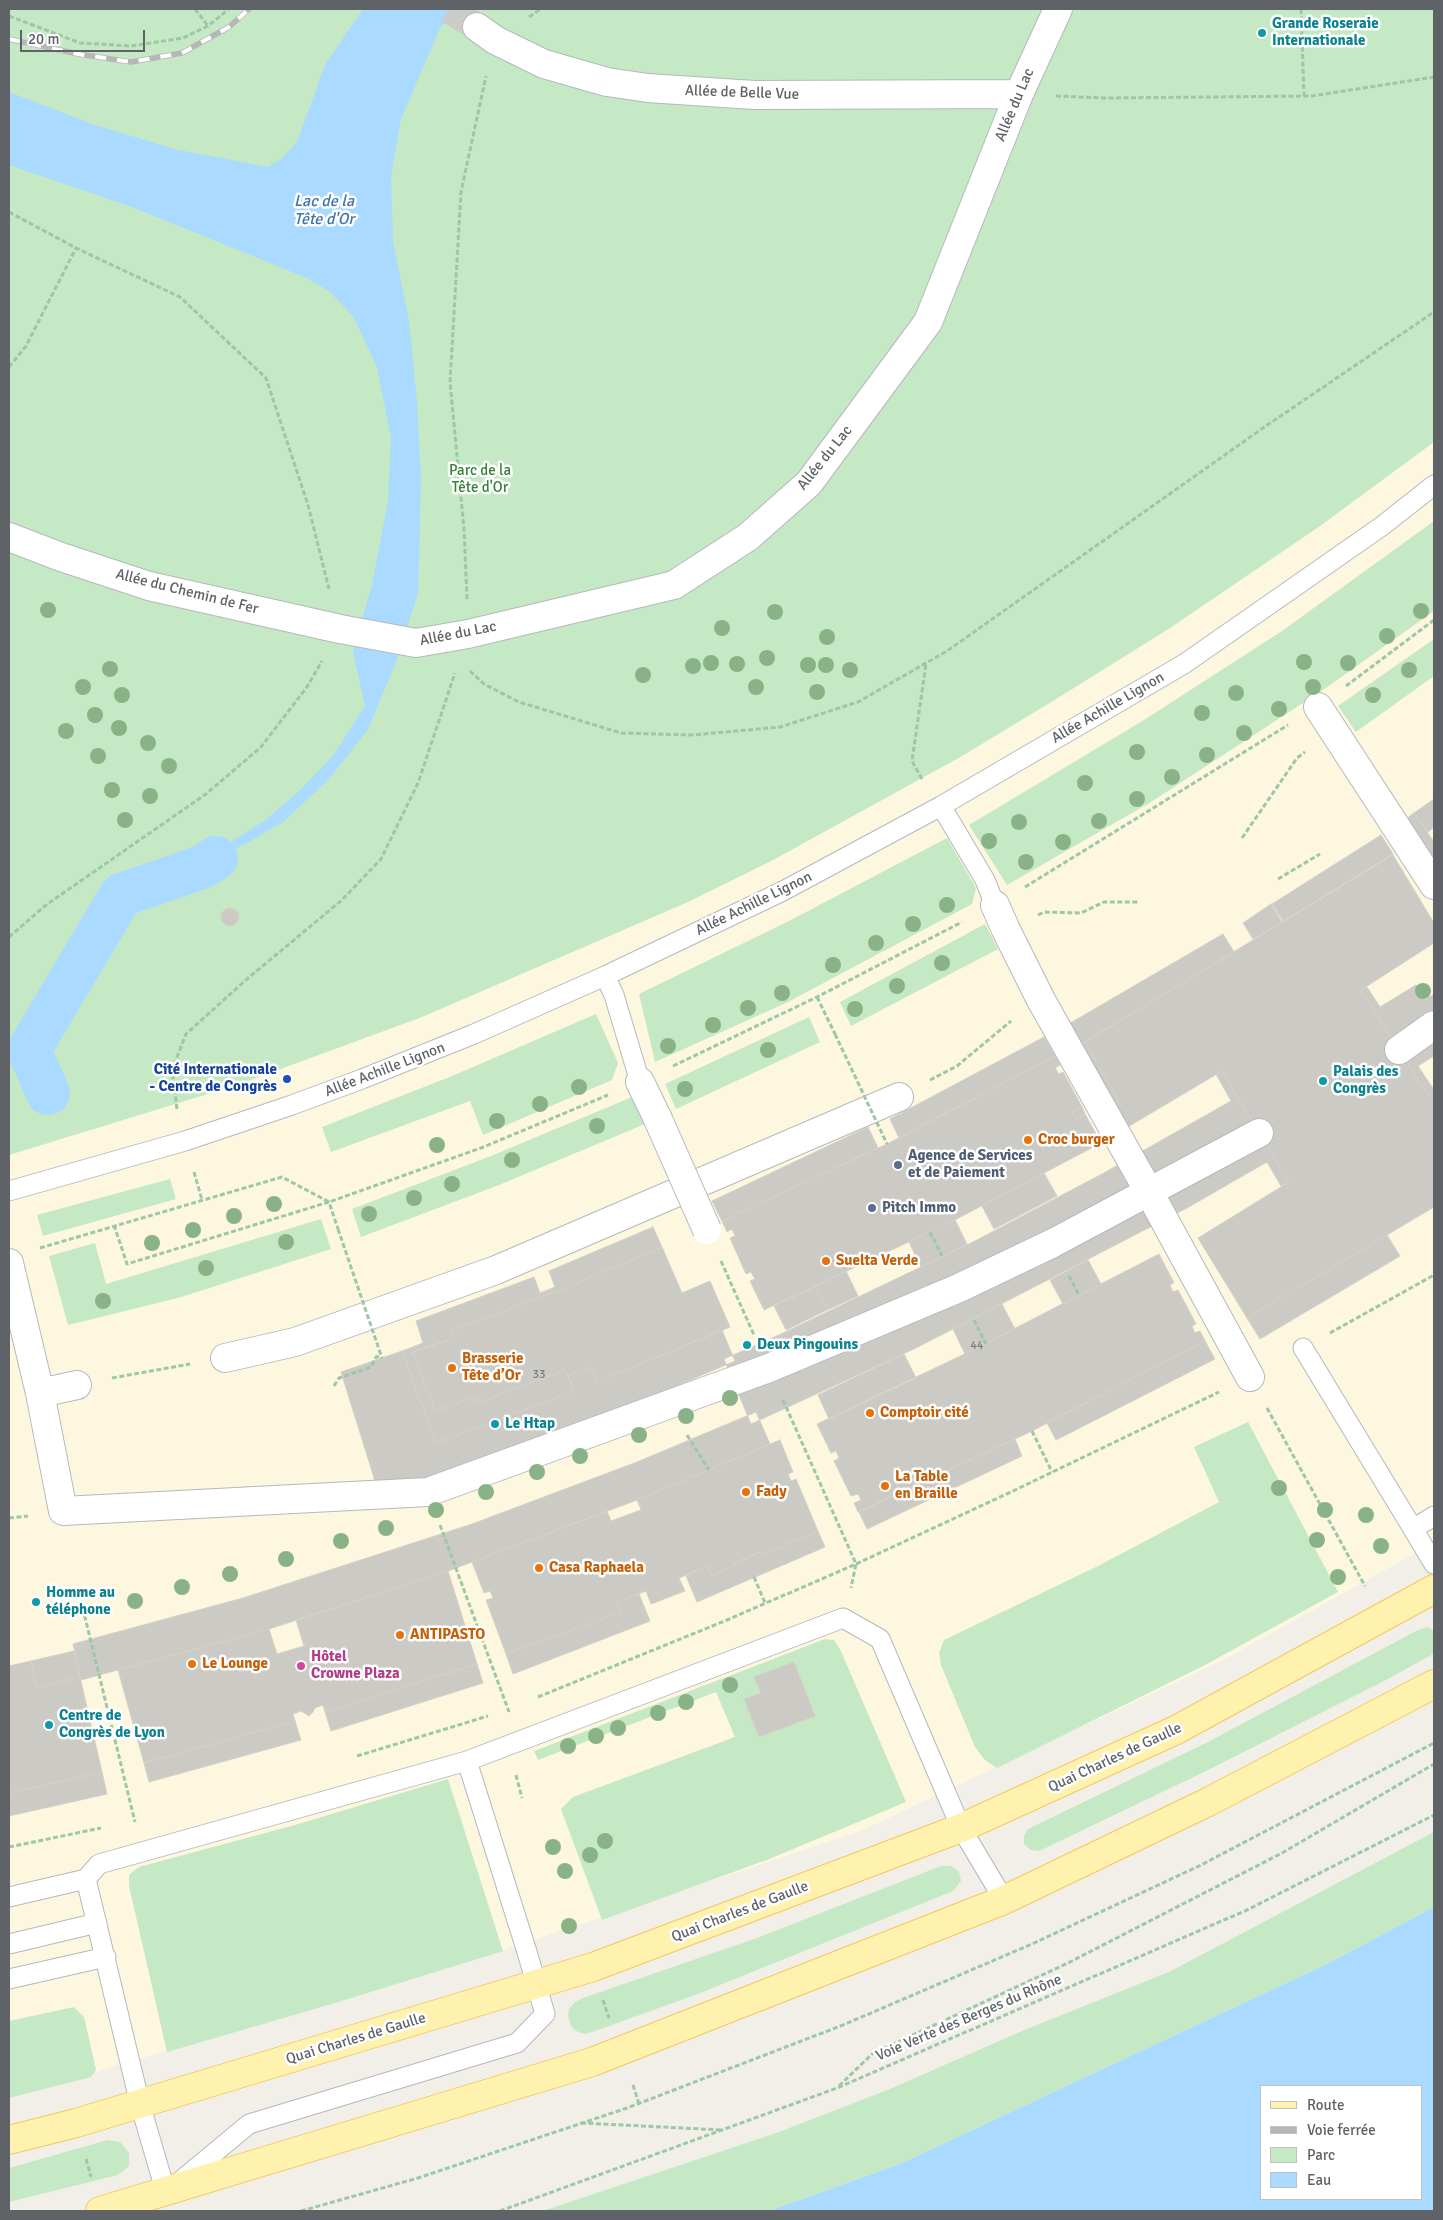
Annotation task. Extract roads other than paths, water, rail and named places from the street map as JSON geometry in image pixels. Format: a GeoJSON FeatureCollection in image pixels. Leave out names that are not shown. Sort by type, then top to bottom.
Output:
{"type":"FeatureCollection","features":[{"type":"Feature","properties":{"kind":"main road","name":"Quai Charles de Gaulle"},"geometry":{"type":"LineString","coordinates":[[9,2140],[140,2104],[537,1985],[620,1958],[961,1828],[1176,1730],[1434,1589]]}},
{"type":"Feature","properties":{"kind":"main road"},"geometry":{"type":"LineString","coordinates":[[100,2211],[166,2193],[592,2062],[1004,1900],[1208,1802],[1434,1684]]}},
{"type":"Feature","properties":{"kind":"street","name":"Allée du Lac"},"geometry":{"type":"LineString","coordinates":[[345,630],[416,643],[468,634],[674,585],[748,537],[809,483],[928,322],[1019,94],[1058,9]]}},
{"type":"Feature","properties":{"kind":"street","name":"Allée de Belle Vue"},"geometry":{"type":"LineString","coordinates":[[486,34],[544,64],[607,82],[648,88],[754,95],[1019,94]]}},
{"type":"Feature","properties":{"kind":"street","name":"Allée du Chemin de Fer"},"geometry":{"type":"LineString","coordinates":[[9,537],[61,557],[149,586],[345,630]]}},
{"type":"Feature","properties":{"kind":"street"},"geometry":{"type":"LineString","coordinates":[[1318,707],[1434,885]]}},
{"type":"Feature","properties":{"kind":"street"},"geometry":{"type":"LineString","coordinates":[[996,905],[1006,930],[1042,1000],[1250,1377]]}},
{"type":"Feature","properties":{"kind":"street"},"geometry":{"type":"LineString","coordinates":[[1399,1050],[1434,1025]]}},
{"type":"Feature","properties":{"kind":"street"},"geometry":{"type":"LineString","coordinates":[[640,1082],[658,1118],[707,1230]]}},
{"type":"Feature","properties":{"kind":"street"},"geometry":{"type":"LineString","coordinates":[[225,1358],[296,1342],[496,1270],[899,1097]]}},
{"type":"Feature","properties":{"kind":"street"},"geometry":{"type":"LineString","coordinates":[[9,1263],[40,1393],[64,1511],[428,1492],[769,1368],[958,1288],[1053,1243],[1259,1133]]}},
{"type":"Feature","properties":{"kind":"street"},"geometry":{"type":"LineString","coordinates":[[40,1393],[77,1385]]}},
{"type":"Feature","properties":{"kind":"lane","name":"Allée Achille Lignon"},"geometry":{"type":"LineString","coordinates":[[9,1191],[155,1151],[292,1105],[474,1034],[605,976],[783,891],[941,806],[1184,664],[1382,526],[1434,485]]}},
{"type":"Feature","properties":{"kind":"lane"},"geometry":{"type":"LineString","coordinates":[[941,806],[985,880],[996,905]]}},
{"type":"Feature","properties":{"kind":"lane"},"geometry":{"type":"LineString","coordinates":[[605,976],[614,995],[640,1082]]}},
{"type":"Feature","properties":{"kind":"lane"},"geometry":{"type":"LineString","coordinates":[[1303,1348],[1434,1564]]}},
{"type":"Feature","properties":{"kind":"lane"},"geometry":{"type":"LineString","coordinates":[[1413,1529],[1434,1516]]}},
{"type":"Feature","properties":{"kind":"lane"},"geometry":{"type":"LineString","coordinates":[[9,1897],[86,1879],[99,1864],[467,1761],[843,1618],[880,1639],[961,1828],[1004,1900]]}},
{"type":"Feature","properties":{"kind":"lane"},"geometry":{"type":"LineString","coordinates":[[86,1879],[140,2104],[166,2193],[250,2124],[517,2043],[544,2014],[537,1985],[467,1761]]}},
{"type":"Feature","properties":{"kind":"lane"},"geometry":{"type":"LineString","coordinates":[[9,1944],[97,1923]]}},
{"type":"Feature","properties":{"kind":"lane"},"geometry":{"type":"LineString","coordinates":[[9,1979],[106,1957]]}},
{"type":"Feature","properties":{"kind":"water","name":"Lac de la Tête d'Or"},"geometry":{"type":"Polygon","coordinates":[[[363,9],[460,9],[440,28],[401,119],[391,176],[393,242],[409,321],[417,402],[421,480],[418,593],[396,662],[368,729],[330,778],[283,822],[216,858],[223,847],[264,821],[298,792],[333,756],[365,706],[353,652],[372,585],[388,501],[391,437],[377,367],[353,316],[329,291],[307,278],[132,207],[9,165],[9,92],[92,124],[174,149],[268,167],[282,158],[297,142],[325,65],[363,9]]]}},
{"type":"Feature","properties":{"kind":"water"},"geometry":{"type":"Polygon","coordinates":[[[1434,1907],[1434,2211],[769,2211],[900,2164],[1327,1964],[1434,1907]]]}},
{"type":"Feature","properties":{"kind":"waterway"},"geometry":{"type":"LineString","coordinates":[[48,1093],[29,1050],[121,895],[202,867],[216,858]]}},
{"type":"Feature","properties":{"kind":"tunnel"},"geometry":{"type":"LineString","coordinates":[[449,9],[477,27]]}},
{"type":"Feature","properties":{"kind":"railway"},"geometry":{"type":"LineString","coordinates":[[9,39],[78,54],[131,62],[182,53],[229,27],[249,9]]}},
{"type":"Feature","properties":{"kind":"place","name":"Grande Roseraie Internationale"},"geometry":{"type":"Point","coordinates":[1262,33]}},
{"type":"Feature","properties":{"kind":"place","name":"Cité Internationale - Centre de Congrès"},"geometry":{"type":"Point","coordinates":[287,1079]}},
{"type":"Feature","properties":{"kind":"place","name":"Palais des Congrès"},"geometry":{"type":"Point","coordinates":[1323,1081]}},
{"type":"Feature","properties":{"kind":"place","name":"Croc burger"},"geometry":{"type":"Point","coordinates":[1028,1140]}},
{"type":"Feature","properties":{"kind":"place","name":"Agence de Services et de Paiement"},"geometry":{"type":"Point","coordinates":[898,1165]}},
{"type":"Feature","properties":{"kind":"place","name":"Pitch Immo"},"geometry":{"type":"Point","coordinates":[872,1208]}},
{"type":"Feature","properties":{"kind":"place","name":"Suelta Verde"},"geometry":{"type":"Point","coordinates":[826,1261]}},
{"type":"Feature","properties":{"kind":"place","name":"Deux Pingouins"},"geometry":{"type":"Point","coordinates":[747,1345]}},
{"type":"Feature","properties":{"kind":"place","name":"Brasserie Tête d’Or"},"geometry":{"type":"Point","coordinates":[452,1368]}},
{"type":"Feature","properties":{"kind":"place","name":"Comptoir cité"},"geometry":{"type":"Point","coordinates":[870,1413]}},
{"type":"Feature","properties":{"kind":"place","name":"Le Htap"},"geometry":{"type":"Point","coordinates":[495,1424]}},
{"type":"Feature","properties":{"kind":"place","name":"La Table en Braille"},"geometry":{"type":"Point","coordinates":[885,1486]}},
{"type":"Feature","properties":{"kind":"place","name":"Fady"},"geometry":{"type":"Point","coordinates":[746,1492]}},
{"type":"Feature","properties":{"kind":"place","name":"Casa Raphaela"},"geometry":{"type":"Point","coordinates":[539,1568]}},
{"type":"Feature","properties":{"kind":"place","name":"Homme au téléphone"},"geometry":{"type":"Point","coordinates":[36,1602]}},
{"type":"Feature","properties":{"kind":"place","name":"ANTIPASTO"},"geometry":{"type":"Point","coordinates":[400,1635]}},
{"type":"Feature","properties":{"kind":"place","name":"Le Lounge"},"geometry":{"type":"Point","coordinates":[192,1664]}},
{"type":"Feature","properties":{"kind":"place","name":"Hôtel Crowne Plaza"},"geometry":{"type":"Point","coordinates":[301,1666]}},
{"type":"Feature","properties":{"kind":"place","name":"Centre de Congrès de Lyon"},"geometry":{"type":"Point","coordinates":[49,1725]}},
{"type":"Feature","properties":{"kind":"park label","name":"Parc de la Tête d'Or"},"geometry":{"type":"Point","coordinates":[480,480]}}]}
